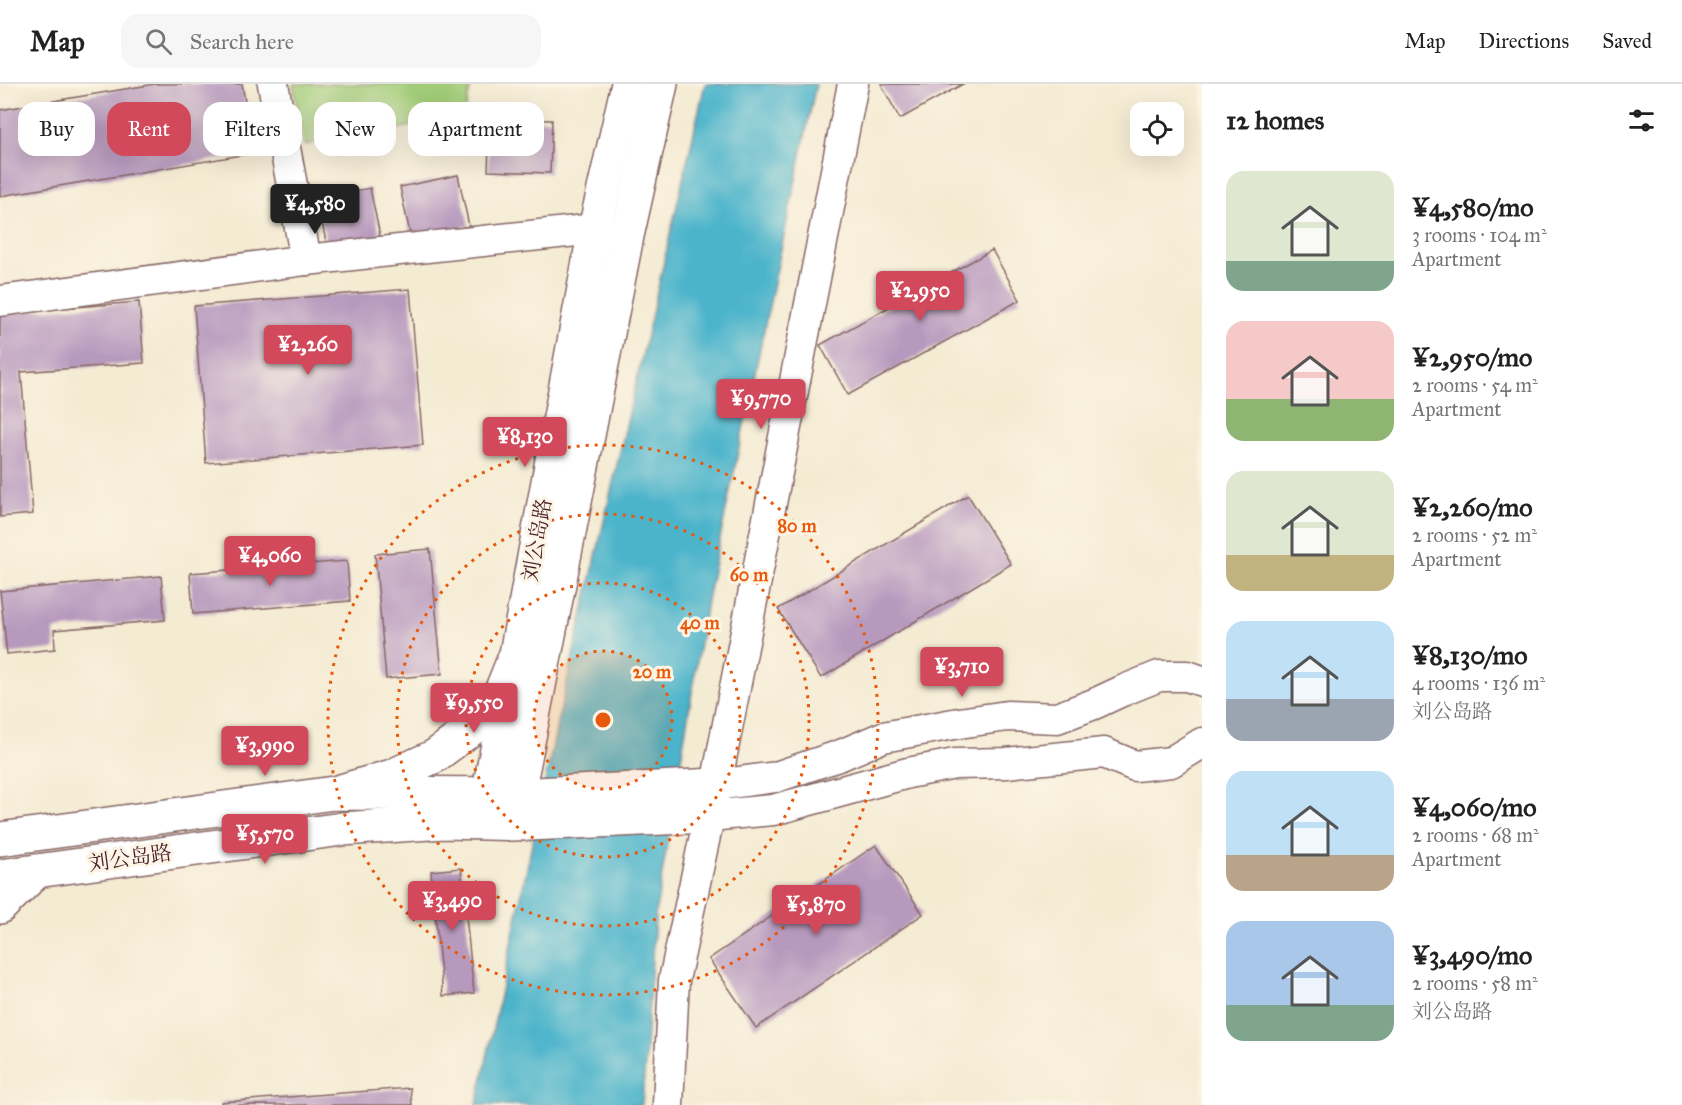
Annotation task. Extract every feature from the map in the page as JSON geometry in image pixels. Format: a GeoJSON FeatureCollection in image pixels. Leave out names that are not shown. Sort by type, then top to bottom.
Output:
{"type":"FeatureCollection","features":[{"type":"Feature","properties":{"kind":"main road","name":"刘公岛路"},"geometry":{"type":"LineString","coordinates":[[0,839],[334,793],[392,776],[435,756],[470,730],[500,694],[516,654],[595,229],[627,84]]}},
{"type":"Feature","properties":{"kind":"main road","name":"刘公岛路"},"geometry":{"type":"LineString","coordinates":[[511,809],[627,236],[661,84]]}},
{"type":"Feature","properties":{"kind":"main road"},"geometry":{"type":"LineString","coordinates":[[511,809],[516,654]]}},
{"type":"Feature","properties":{"kind":"main road"},"geometry":{"type":"LineString","coordinates":[[511,809],[670,787],[716,785]]}},
{"type":"Feature","properties":{"kind":"main road","name":"刘公岛路"},"geometry":{"type":"LineString","coordinates":[[334,793],[511,809]]}},
{"type":"Feature","properties":{"kind":"main road","name":"刘公岛路"},"geometry":{"type":"LineString","coordinates":[[0,876],[342,829],[444,822],[511,809]]}},
{"type":"Feature","properties":{"kind":"main road"},"geometry":{"type":"LineString","coordinates":[[511,809],[664,819],[709,816]]}},
{"type":"Feature","properties":{"kind":"main road"},"geometry":{"type":"LineString","coordinates":[[0,826],[33,835]]}},
{"type":"Feature","properties":{"kind":"main road"},"geometry":{"type":"LineString","coordinates":[[0,907],[37,871]]}},
{"type":"Feature","properties":{"kind":"street"},"geometry":{"type":"LineString","coordinates":[[273,84],[306,260]]}},
{"type":"Feature","properties":{"kind":"street"},"geometry":{"type":"LineString","coordinates":[[668,1105],[674,980],[716,785],[853,84]]}},
{"type":"Feature","properties":{"kind":"street"},"geometry":{"type":"LineString","coordinates":[[0,301],[306,260],[595,229],[627,236]]}},
{"type":"Feature","properties":{"kind":"street"},"geometry":{"type":"LineString","coordinates":[[716,785],[776,777],[841,755],[883,737],[1007,716],[1057,718],[1159,676],[1187,676],[1202,681]]}},
{"type":"Feature","properties":{"kind":"street"},"geometry":{"type":"LineString","coordinates":[[709,816],[773,810],[908,773],[955,765],[1006,763],[1104,753],[1135,766],[1171,762],[1202,743]]}},
{"type":"Feature","properties":{"kind":"green space"},"geometry":{"type":"Polygon","coordinates":[[[293,84],[471,84],[467,102],[408,102],[408,127],[396,129],[396,102],[314,102],[314,143],[304,145],[302,102],[296,102],[293,84]]]}},
{"type":"Feature","properties":{"kind":"water"},"geometry":{"type":"Polygon","coordinates":[[[705,84],[816,84],[708,595],[655,917],[642,1105],[477,1105],[559,716],[705,84]]]}},
{"type":"Feature","properties":{"kind":"building"},"geometry":{"type":"Polygon","coordinates":[[[155,84],[242,84],[245,102],[203,102],[203,156],[236,156],[0,196],[0,110],[18,107],[18,156],[95,156],[95,102],[48,102],[155,84]]]}},
{"type":"Feature","properties":{"kind":"building"},"geometry":{"type":"Polygon","coordinates":[[[881,84],[963,84],[900,119],[881,84]]]}},
{"type":"Feature","properties":{"kind":"building"},"geometry":{"type":"Polygon","coordinates":[[[544,120],[552,120],[550,173],[488,171],[489,156],[544,156],[544,120]]]}},
{"type":"Feature","properties":{"kind":"building"},"geometry":{"type":"Polygon","coordinates":[[[458,175],[469,226],[411,238],[400,187],[458,175]]]}},
{"type":"Feature","properties":{"kind":"building"},"geometry":{"type":"Polygon","coordinates":[[[370,188],[380,236],[327,247],[317,198],[370,188]]]}},
{"type":"Feature","properties":{"kind":"building"},"geometry":{"type":"Polygon","coordinates":[[[992,250],[1020,300],[848,395],[820,345],[992,250]]]}},
{"type":"Feature","properties":{"kind":"building"},"geometry":{"type":"Polygon","coordinates":[[[410,289],[423,445],[206,463],[194,306],[410,289]]]}},
{"type":"Feature","properties":{"kind":"building"},"geometry":{"type":"Polygon","coordinates":[[[139,302],[144,363],[21,372],[33,514],[0,517],[0,313],[139,302]]]}},
{"type":"Feature","properties":{"kind":"building"},"geometry":{"type":"Polygon","coordinates":[[[968,495],[1011,564],[821,678],[778,609],[968,495]]]}},
{"type":"Feature","properties":{"kind":"building"},"geometry":{"type":"Polygon","coordinates":[[[430,549],[442,674],[386,679],[375,554],[430,549]]]}},
{"type":"Feature","properties":{"kind":"building"},"geometry":{"type":"Polygon","coordinates":[[[347,561],[350,601],[193,614],[190,573],[347,561]]]}},
{"type":"Feature","properties":{"kind":"building"},"geometry":{"type":"Polygon","coordinates":[[[161,576],[165,620],[54,630],[55,649],[7,654],[0,591],[161,576]]]}},
{"type":"Feature","properties":{"kind":"building"},"geometry":{"type":"Polygon","coordinates":[[[876,845],[923,914],[756,1028],[709,959],[876,845]]]}},
{"type":"Feature","properties":{"kind":"building"},"geometry":{"type":"Polygon","coordinates":[[[461,868],[474,993],[443,996],[431,871],[461,868]]]}},
{"type":"Feature","properties":{"kind":"building"},"geometry":{"type":"Polygon","coordinates":[[[410,1088],[412,1105],[221,1105],[221,1102],[410,1088]]]}}]}
